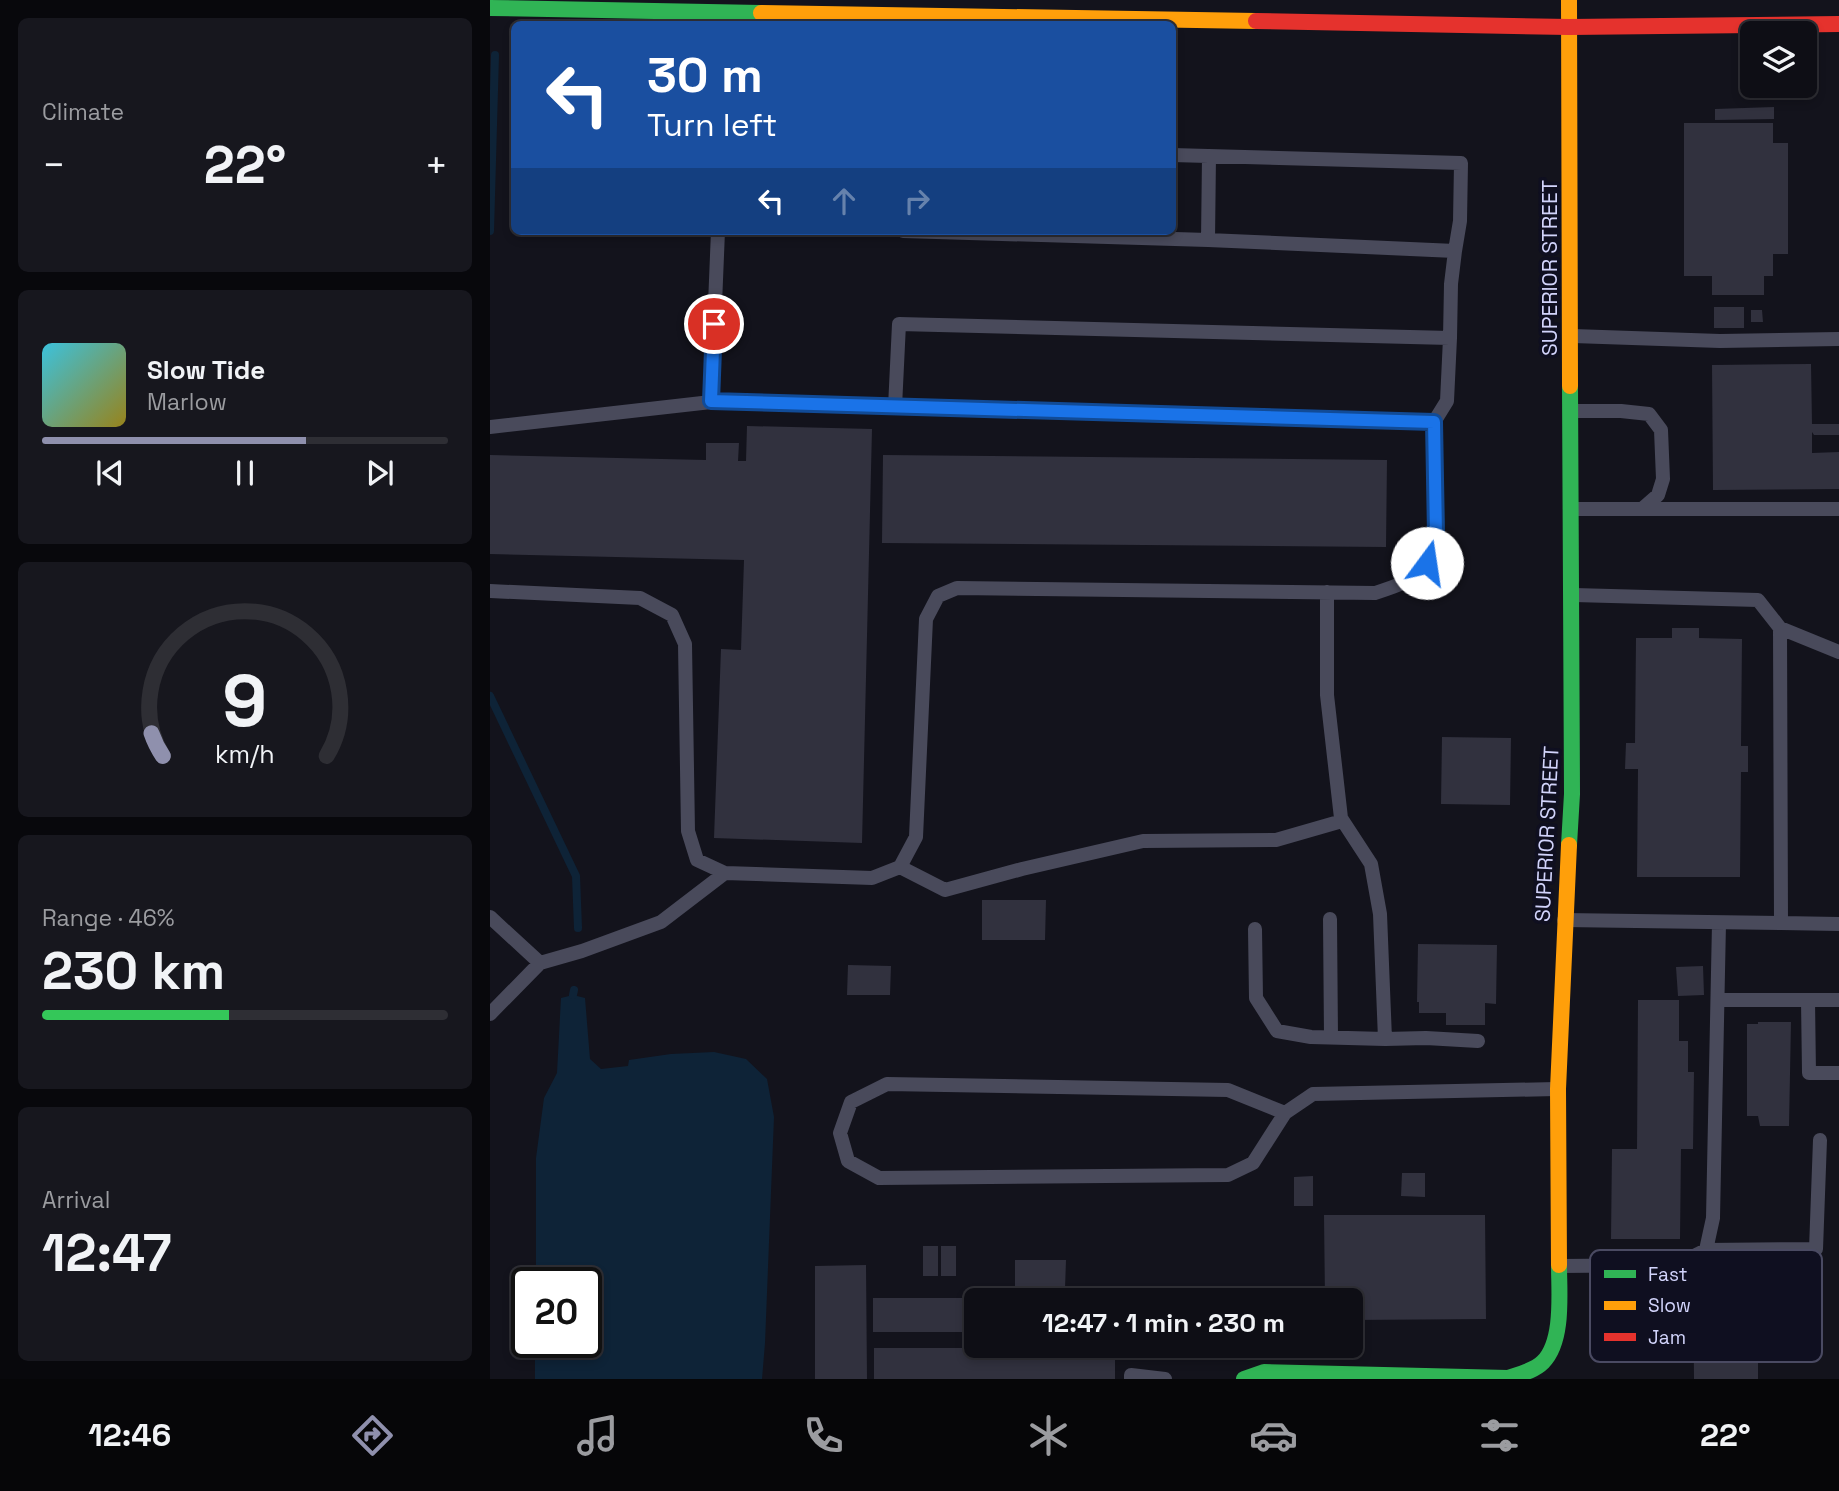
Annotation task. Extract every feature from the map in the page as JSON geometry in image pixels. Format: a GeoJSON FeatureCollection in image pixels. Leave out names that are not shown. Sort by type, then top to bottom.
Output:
{"type":"FeatureCollection","features":[{"type":"Feature","properties":{"kind":"street","name":"SUPERIOR STREET"},"geometry":{"type":"LineString","coordinates":[[1244,1379],[1264,1372],[1508,1378],[1546,1367],[1554,1347],[1559,1312],[1558,1089],[1572,794],[1569,0]]}},
{"type":"Feature","properties":{"kind":"street"},"geometry":{"type":"LineString","coordinates":[[490,8],[629,5],[689,18],[1001,21]]}},
{"type":"Feature","properties":{"kind":"street"},"geometry":{"type":"LineString","coordinates":[[1176,23],[1569,27],[1839,24]]}},
{"type":"Feature","properties":{"kind":"lane"},"geometry":{"type":"LineString","coordinates":[[490,591],[640,598],[672,615],[685,644],[688,831],[697,860],[725,873],[872,878],[901,867],[916,837],[926,619],[938,596],[957,588],[1375,593],[1401,585],[1427,563],[1436,534],[1434,422],[1447,401],[1451,285],[1460,221],[1461,163],[1176,155]]}},
{"type":"Feature","properties":{"kind":"lane"},"geometry":{"type":"LineString","coordinates":[[1208,240],[1209,156]]}},
{"type":"Feature","properties":{"kind":"lane"},"geometry":{"type":"LineString","coordinates":[[711,401],[718,235]]}},
{"type":"Feature","properties":{"kind":"lane"},"geometry":{"type":"LineString","coordinates":[[1039,235],[1455,251]]}},
{"type":"Feature","properties":{"kind":"lane"},"geometry":{"type":"LineString","coordinates":[[895,407],[899,324],[1450,338]]}},
{"type":"Feature","properties":{"kind":"lane"},"geometry":{"type":"LineString","coordinates":[[1571,336],[1720,341],[1839,339]]}},
{"type":"Feature","properties":{"kind":"lane"},"geometry":{"type":"LineString","coordinates":[[490,427],[711,401],[1434,422]]}},
{"type":"Feature","properties":{"kind":"lane"},"geometry":{"type":"LineString","coordinates":[[1572,411],[1649,414],[1661,430],[1663,479],[1658,495],[1642,509]]}},
{"type":"Feature","properties":{"kind":"lane"},"geometry":{"type":"LineString","coordinates":[[1572,509],[1839,509]]}},
{"type":"Feature","properties":{"kind":"lane"},"geometry":{"type":"LineString","coordinates":[[1327,592],[1327,695],[1342,821],[1371,864],[1380,914],[1385,1039]]}},
{"type":"Feature","properties":{"kind":"lane"},"geometry":{"type":"LineString","coordinates":[[1573,595],[1758,600],[1780,628],[1839,652]]}},
{"type":"Feature","properties":{"kind":"lane"},"geometry":{"type":"LineString","coordinates":[[1780,628],[1782,923]]}},
{"type":"Feature","properties":{"kind":"lane"},"geometry":{"type":"LineString","coordinates":[[901,867],[945,890],[1143,841],[1276,840],[1342,821]]}},
{"type":"Feature","properties":{"kind":"lane"},"geometry":{"type":"LineString","coordinates":[[490,1014],[540,963],[582,951],[661,922],[725,873]]}},
{"type":"Feature","properties":{"kind":"lane"},"geometry":{"type":"LineString","coordinates":[[490,917],[540,963]]}},
{"type":"Feature","properties":{"kind":"lane"},"geometry":{"type":"LineString","coordinates":[[1330,919],[1331,1037]]}},
{"type":"Feature","properties":{"kind":"lane"},"geometry":{"type":"LineString","coordinates":[[1564,920],[1839,924]]}},
{"type":"Feature","properties":{"kind":"lane"},"geometry":{"type":"LineString","coordinates":[[1719,923],[1713,1218],[1706,1250],[1816,1249],[1820,1140]]}},
{"type":"Feature","properties":{"kind":"lane"},"geometry":{"type":"LineString","coordinates":[[1255,929],[1256,998],[1277,1031],[1331,1037],[1478,1041]]}},
{"type":"Feature","properties":{"kind":"lane"},"geometry":{"type":"LineString","coordinates":[[1718,1000],[1839,1000]]}},
{"type":"Feature","properties":{"kind":"lane"},"geometry":{"type":"LineString","coordinates":[[1808,1000],[1810,1073],[1839,1073]]}},
{"type":"Feature","properties":{"kind":"lane"},"geometry":{"type":"LineString","coordinates":[[1285,1113],[1228,1090],[887,1084],[852,1102],[840,1133],[848,1161],[879,1178],[1228,1175],[1253,1164],[1285,1113],[1313,1094],[1558,1089]]}},
{"type":"Feature","properties":{"kind":"lane"},"geometry":{"type":"LineString","coordinates":[[1558,1266],[1590,1266]]}},
{"type":"Feature","properties":{"kind":"lane"},"geometry":{"type":"LineString","coordinates":[[1131,1379],[1131,1375],[1165,1379]]}},
{"type":"Feature","properties":{"kind":"water"},"geometry":{"type":"Polygon","coordinates":[[[573,995],[585,998],[590,1059],[601,1069],[628,1066],[629,1060],[714,1052],[746,1059],[767,1079],[774,1117],[762,1379],[535,1379],[535,1358],[602,1358],[602,1267],[536,1267],[536,1158],[544,1098],[557,1073],[561,998],[573,995]]]}},
{"type":"Feature","properties":{"kind":"building"},"geometry":{"type":"Polygon","coordinates":[[[1774,107],[1774,119],[1715,120],[1715,109],[1774,107]]]}},
{"type":"Feature","properties":{"kind":"building"},"geometry":{"type":"Polygon","coordinates":[[[1684,123],[1773,123],[1773,143],[1788,143],[1788,254],[1773,254],[1773,276],[1764,276],[1764,295],[1712,295],[1712,276],[1684,276],[1684,123]]]}},
{"type":"Feature","properties":{"kind":"building"},"geometry":{"type":"Polygon","coordinates":[[[1714,307],[1744,307],[1744,328],[1714,328],[1714,307]]]}},
{"type":"Feature","properties":{"kind":"building"},"geometry":{"type":"Polygon","coordinates":[[[1751,310],[1762,310],[1763,322],[1751,322],[1751,310]]]}},
{"type":"Feature","properties":{"kind":"building"},"geometry":{"type":"Polygon","coordinates":[[[1811,364],[1812,424],[1839,424],[1839,435],[1814,435],[1812,432],[1812,453],[1839,452],[1839,489],[1713,490],[1712,365],[1811,364]]]}},
{"type":"Feature","properties":{"kind":"building"},"geometry":{"type":"Polygon","coordinates":[[[747,426],[872,429],[862,843],[714,838],[721,649],[741,650],[744,560],[490,554],[490,455],[706,460],[706,443],[739,443],[738,461],[746,461],[747,426]]]}},
{"type":"Feature","properties":{"kind":"building"},"geometry":{"type":"Polygon","coordinates":[[[883,455],[1387,460],[1386,547],[882,543],[883,455]]]}},
{"type":"Feature","properties":{"kind":"building"},"geometry":{"type":"Polygon","coordinates":[[[1672,628],[1699,628],[1699,638],[1742,639],[1741,746],[1748,746],[1748,772],[1741,772],[1740,877],[1637,877],[1638,769],[1625,769],[1626,743],[1635,743],[1636,638],[1672,638],[1672,628]]]}},
{"type":"Feature","properties":{"kind":"building"},"geometry":{"type":"Polygon","coordinates":[[[1442,737],[1511,738],[1510,805],[1441,804],[1442,737]]]}},
{"type":"Feature","properties":{"kind":"building"},"geometry":{"type":"Polygon","coordinates":[[[982,900],[1046,900],[1045,940],[982,940],[982,900]]]}},
{"type":"Feature","properties":{"kind":"building"},"geometry":{"type":"Polygon","coordinates":[[[1418,944],[1497,945],[1496,1004],[1485,1003],[1485,1025],[1446,1025],[1446,1013],[1419,1013],[1418,944]]]}},
{"type":"Feature","properties":{"kind":"building"},"geometry":{"type":"Polygon","coordinates":[[[848,965],[891,966],[890,995],[847,995],[848,965]]]}},
{"type":"Feature","properties":{"kind":"building"},"geometry":{"type":"Polygon","coordinates":[[[1703,966],[1704,995],[1678,996],[1676,967],[1703,966]]]}},
{"type":"Feature","properties":{"kind":"building"},"geometry":{"type":"Polygon","coordinates":[[[1638,1000],[1679,1000],[1679,1041],[1688,1041],[1688,1072],[1694,1072],[1693,1149],[1681,1149],[1680,1239],[1611,1239],[1612,1149],[1637,1149],[1638,1000]]]}},
{"type":"Feature","properties":{"kind":"building"},"geometry":{"type":"Polygon","coordinates":[[[1791,1022],[1789,1126],[1760,1126],[1758,1116],[1747,1116],[1747,1024],[1791,1022]]]}},
{"type":"Feature","properties":{"kind":"building"},"geometry":{"type":"Polygon","coordinates":[[[1402,1173],[1425,1173],[1425,1197],[1401,1196],[1402,1173]]]}},
{"type":"Feature","properties":{"kind":"building"},"geometry":{"type":"Polygon","coordinates":[[[1313,1176],[1313,1206],[1294,1206],[1294,1177],[1313,1176]]]}},
{"type":"Feature","properties":{"kind":"building"},"geometry":{"type":"Polygon","coordinates":[[[1324,1215],[1485,1215],[1486,1319],[1363,1320],[1363,1288],[1325,1288],[1324,1215]]]}},
{"type":"Feature","properties":{"kind":"building"},"geometry":{"type":"Polygon","coordinates":[[[923,1246],[938,1246],[938,1276],[923,1276],[923,1246]]]}},
{"type":"Feature","properties":{"kind":"building"},"geometry":{"type":"Polygon","coordinates":[[[941,1246],[956,1246],[956,1276],[941,1276],[941,1246]]]}},
{"type":"Feature","properties":{"kind":"building"},"geometry":{"type":"Polygon","coordinates":[[[1015,1260],[1066,1260],[1065,1288],[1015,1288],[1015,1260]]]}},
{"type":"Feature","properties":{"kind":"building"},"geometry":{"type":"Polygon","coordinates":[[[866,1265],[867,1379],[815,1379],[815,1266],[866,1265]]]}},
{"type":"Feature","properties":{"kind":"building"},"geometry":{"type":"Polygon","coordinates":[[[873,1298],[964,1298],[964,1332],[873,1332],[873,1298]]]}},
{"type":"Feature","properties":{"kind":"building"},"geometry":{"type":"Polygon","coordinates":[[[874,1348],[964,1348],[964,1358],[1115,1358],[1115,1379],[874,1379],[874,1348]]]}},
{"type":"Feature","properties":{"kind":"building"},"geometry":{"type":"Polygon","coordinates":[[[1694,1362],[1758,1362],[1758,1379],[1694,1379],[1694,1362]]]}},
{"type":"Feature","properties":{"kind":"waterway"},"geometry":{"type":"LineString","coordinates":[[490,231],[495,55]]}},
{"type":"Feature","properties":{"kind":"waterway"},"geometry":{"type":"LineString","coordinates":[[490,696],[576,876],[578,928]]}},
{"type":"Feature","properties":{"kind":"waterway"},"geometry":{"type":"LineString","coordinates":[[573,995],[574,990]]}},
{"type":"Feature","properties":{"kind":"traffic: fast"},"geometry":{"type":"LineString","coordinates":[[490,8],[761,13]]}},
{"type":"Feature","properties":{"kind":"traffic: fast"},"geometry":{"type":"LineString","coordinates":[[1569,845],[1572,794],[1570,386]]}},
{"type":"Feature","properties":{"kind":"traffic: fast"},"geometry":{"type":"LineString","coordinates":[[1244,1379],[1264,1372],[1508,1378],[1527,1372],[1543,1362],[1554,1342],[1559,1316],[1559,1265]]}},
{"type":"Feature","properties":{"kind":"traffic: slow"},"geometry":{"type":"LineString","coordinates":[[1569,0],[1570,386]]}},
{"type":"Feature","properties":{"kind":"traffic: slow"},"geometry":{"type":"LineString","coordinates":[[761,13],[1256,21]]}},
{"type":"Feature","properties":{"kind":"traffic: slow"},"geometry":{"type":"LineString","coordinates":[[1559,1265],[1558,1089],[1569,845]]}},
{"type":"Feature","properties":{"kind":"traffic: jam"},"geometry":{"type":"LineString","coordinates":[[1256,21],[1569,27],[1839,24]]}},
{"type":"Feature","properties":{"kind":"route"},"geometry":{"type":"LineString","coordinates":[[714,324],[711,401],[1434,422],[1436,534],[1427,563]]}}]}
